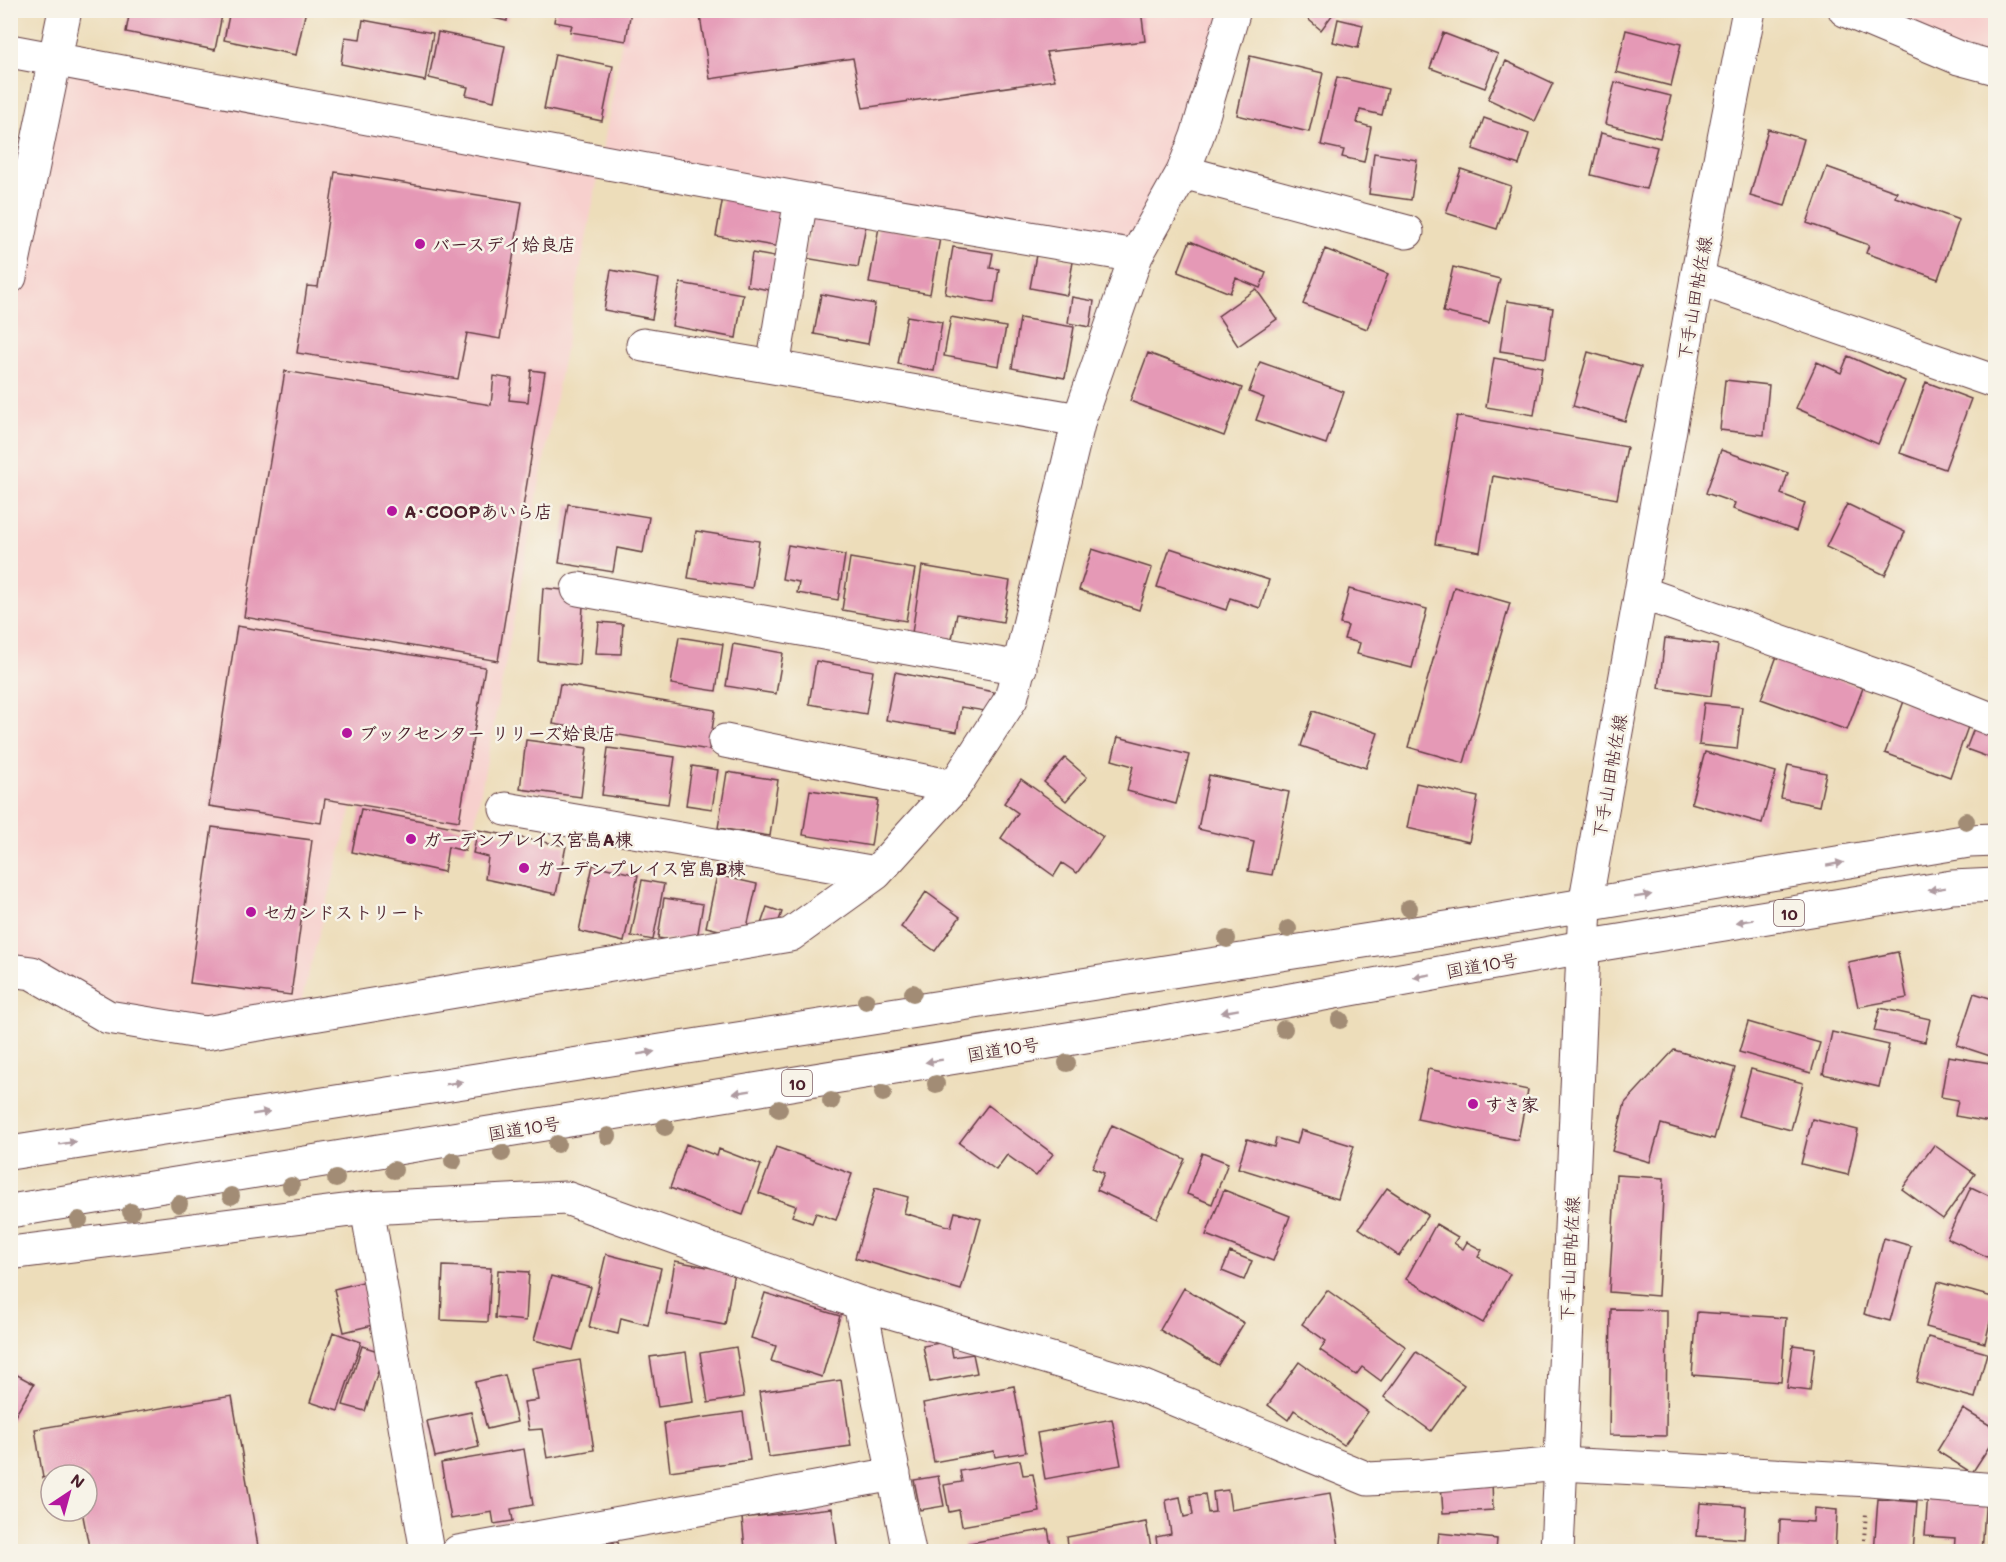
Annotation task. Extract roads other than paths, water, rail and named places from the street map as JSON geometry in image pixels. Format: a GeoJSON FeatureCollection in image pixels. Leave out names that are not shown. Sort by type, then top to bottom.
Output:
{"type":"FeatureCollection","features":[{"type":"Feature","properties":{"kind":"main road"},"geometry":{"type":"LineString","coordinates":[[10,277],[65,10]]}},
{"type":"Feature","properties":{"kind":"main road"},"geometry":{"type":"LineString","coordinates":[[10,970],[32,973],[108,1017],[205,1033],[790,935],[876,873],[954,787],[1011,699],[1079,420],[1136,256],[1183,172],[1197,136],[1234,10]]}},
{"type":"Feature","properties":{"kind":"main road","name":"下手山田帖佐線"},"geometry":{"type":"LineString","coordinates":[[1557,1551],[1585,905],[1697,278],[1749,10]]}},
{"type":"Feature","properties":{"kind":"main road"},"geometry":{"type":"LineString","coordinates":[[1845,10],[1959,58],[1995,68]]}},
{"type":"Feature","properties":{"kind":"main road"},"geometry":{"type":"LineString","coordinates":[[10,51],[801,199],[1136,256]]}},
{"type":"Feature","properties":{"kind":"main road"},"geometry":{"type":"LineString","coordinates":[[1183,172],[1407,232]]}},
{"type":"Feature","properties":{"kind":"main road"},"geometry":{"type":"LineString","coordinates":[[773,367],[801,199]]}},
{"type":"Feature","properties":{"kind":"main road"},"geometry":{"type":"LineString","coordinates":[[1697,278],[1995,382]]}},
{"type":"Feature","properties":{"kind":"main road"},"geometry":{"type":"LineString","coordinates":[[643,345],[1079,420]]}},
{"type":"Feature","properties":{"kind":"main road"},"geometry":{"type":"LineString","coordinates":[[578,589],[1020,668]]}},
{"type":"Feature","properties":{"kind":"main road"},"geometry":{"type":"LineString","coordinates":[[1642,594],[1902,684],[1995,721]]}},
{"type":"Feature","properties":{"kind":"main road"},"geometry":{"type":"LineString","coordinates":[[725,741],[954,787]]}},
{"type":"Feature","properties":{"kind":"main road"},"geometry":{"type":"LineString","coordinates":[[506,809],[876,873]]}},
{"type":"Feature","properties":{"kind":"main road","name":"10"},"geometry":{"type":"LineString","coordinates":[[10,1153],[1585,905],[1969,841],[1995,840]]}},
{"type":"Feature","properties":{"kind":"main road","name":"国道10号"},"geometry":{"type":"LineString","coordinates":[[10,1211],[1148,1026],[1583,947],[1952,887],[1995,885]]}},
{"type":"Feature","properties":{"kind":"main road"},"geometry":{"type":"LineString","coordinates":[[10,1253],[367,1208],[566,1198],[860,1303],[1140,1385],[1368,1479],[1560,1464],[1870,1480],[1995,1490]]}},
{"type":"Feature","properties":{"kind":"main road"},"geometry":{"type":"LineString","coordinates":[[367,1208],[427,1551]]}},
{"type":"Feature","properties":{"kind":"main road"},"geometry":{"type":"LineString","coordinates":[[860,1303],[909,1551]]}},
{"type":"Feature","properties":{"kind":"main road"},"geometry":{"type":"LineString","coordinates":[[458,1551],[894,1474]]}},
{"type":"Feature","properties":{"kind":"place","name":"バースデイ姶良店"},"geometry":{"type":"Point","coordinates":[420,244]}},
{"type":"Feature","properties":{"kind":"place","name":"A･COOPあいら店"},"geometry":{"type":"Point","coordinates":[392,511]}},
{"type":"Feature","properties":{"kind":"place","name":"ブックセンター リリーズ姶良店"},"geometry":{"type":"Point","coordinates":[347,733]}},
{"type":"Feature","properties":{"kind":"place","name":"ガーデンプレイス宮島A棟"},"geometry":{"type":"Point","coordinates":[411,839]}},
{"type":"Feature","properties":{"kind":"place","name":"ガーデンプレイス宮島B棟"},"geometry":{"type":"Point","coordinates":[524,868]}},
{"type":"Feature","properties":{"kind":"place","name":"セカンドストリート"},"geometry":{"type":"Point","coordinates":[251,912]}},
{"type":"Feature","properties":{"kind":"place","name":"すき家"},"geometry":{"type":"Point","coordinates":[1473,1104]}}]}
